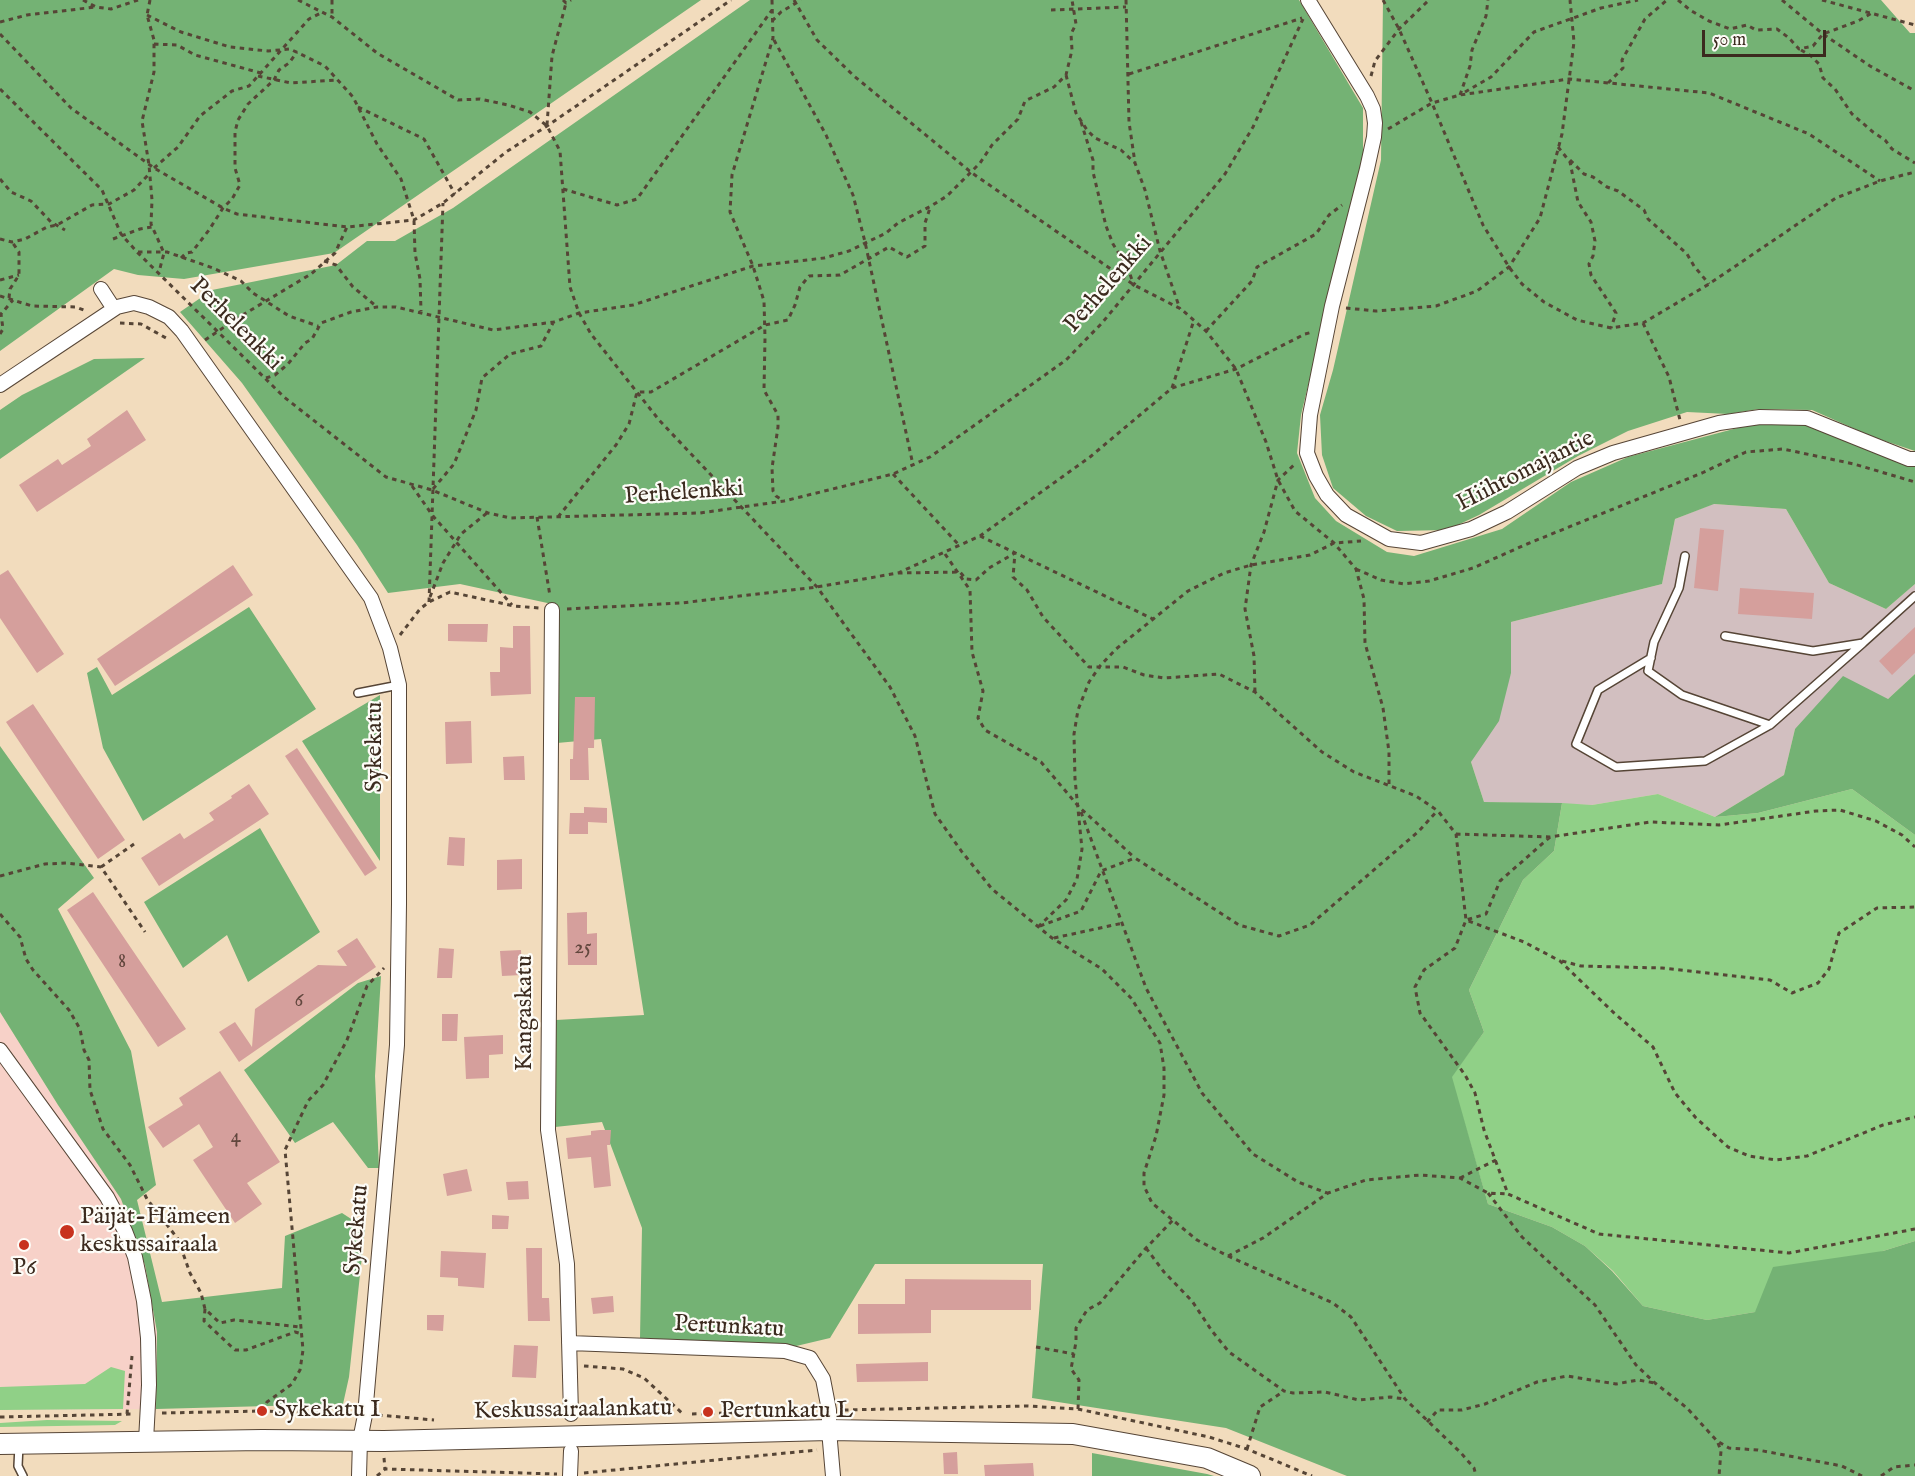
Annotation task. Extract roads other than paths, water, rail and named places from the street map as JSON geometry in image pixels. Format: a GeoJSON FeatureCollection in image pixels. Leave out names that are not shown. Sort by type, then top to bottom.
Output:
{"type":"FeatureCollection","features":[{"type":"Feature","properties":{"kind":"street","name":"Hiihtomajantie"},"geometry":{"type":"LineString","coordinates":[[1308,0],[1373,109],[1374,137],[1332,306],[1310,415],[1307,453],[1327,495],[1346,515],[1389,539],[1421,543],[1471,529],[1507,512],[1577,468],[1613,453],[1719,423],[1760,417],[1807,418],[1909,459],[1915,459]]}},
{"type":"Feature","properties":{"kind":"street"},"geometry":{"type":"LineString","coordinates":[[101,289],[114,309]]}},
{"type":"Feature","properties":{"kind":"street","name":"Sykekatu"},"geometry":{"type":"LineString","coordinates":[[0,385],[106,321],[114,309],[134,303],[149,307],[169,317],[182,331],[371,598],[390,648],[399,685],[397,1046],[365,1415],[360,1440],[359,1476]]}},
{"type":"Feature","properties":{"kind":"street","name":"Kangaskatu"},"geometry":{"type":"LineString","coordinates":[[552,610],[548,1130],[567,1264],[571,1414]]}},
{"type":"Feature","properties":{"kind":"street"},"geometry":{"type":"LineString","coordinates":[[0,1050],[107,1197],[125,1231],[135,1257],[144,1301],[148,1338],[149,1385],[146,1441]]}},
{"type":"Feature","properties":{"kind":"street","name":"Pertunkatu"},"geometry":{"type":"LineString","coordinates":[[569,1343],[785,1351],[810,1358],[823,1379],[829,1410],[833,1476]]}},
{"type":"Feature","properties":{"kind":"street","name":"Keskussairaalankatu"},"geometry":{"type":"LineString","coordinates":[[10,1443],[360,1440],[829,1430],[1073,1434],[1207,1458],[1250,1476]]}},
{"type":"Feature","properties":{"kind":"street"},"geometry":{"type":"LineString","coordinates":[[570,1476],[571,1451]]}},
{"type":"Feature","properties":{"kind":"lane"},"geometry":{"type":"LineString","coordinates":[[1685,556],[1679,588],[1654,642],[1648,671],[1682,695],[1770,725]]}},
{"type":"Feature","properties":{"kind":"lane"},"geometry":{"type":"LineString","coordinates":[[1651,658],[1598,690],[1576,744],[1616,767],[1704,761],[1770,725],[1915,596]]}},
{"type":"Feature","properties":{"kind":"lane"},"geometry":{"type":"LineString","coordinates":[[1725,636],[1813,651],[1863,643]]}},
{"type":"Feature","properties":{"kind":"lane"},"geometry":{"type":"LineString","coordinates":[[358,693],[399,685]]}},
{"type":"Feature","properties":{"kind":"lane"},"geometry":{"type":"LineString","coordinates":[[10,1443],[22,1476]]}},
{"type":"Feature","properties":{"kind":"place","name":"Päijät-Hämeen keskussairaala"},"geometry":{"type":"Point","coordinates":[67,1232]}},
{"type":"Feature","properties":{"kind":"place","name":"P6"},"geometry":{"type":"Point","coordinates":[24,1245]}},
{"type":"Feature","properties":{"kind":"place","name":"Sykekatu I"},"geometry":{"type":"Point","coordinates":[262,1411]}},
{"type":"Feature","properties":{"kind":"place","name":"Pertunkatu L"},"geometry":{"type":"Point","coordinates":[708,1412]}}]}
